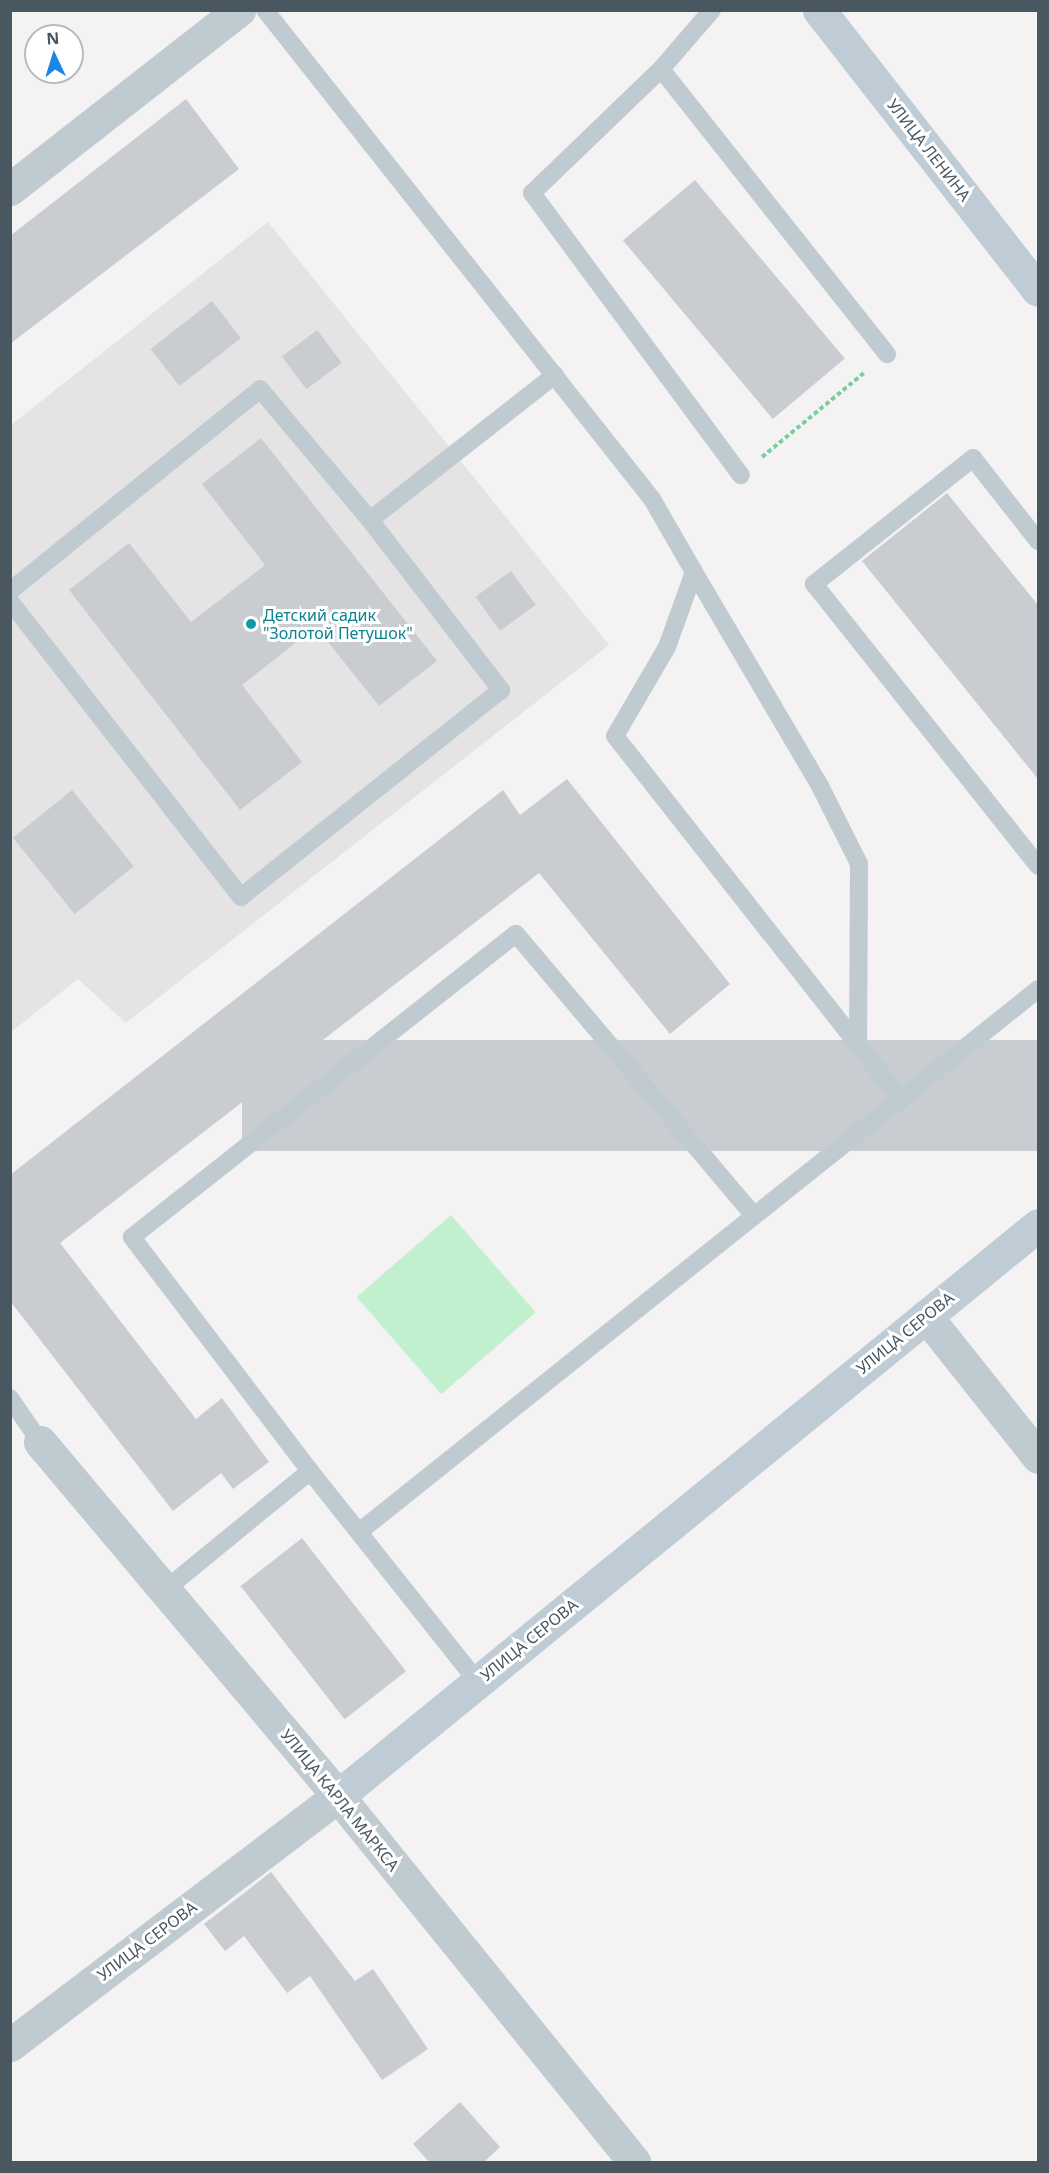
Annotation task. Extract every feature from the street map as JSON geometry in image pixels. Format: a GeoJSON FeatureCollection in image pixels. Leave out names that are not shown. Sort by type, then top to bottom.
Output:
{"type":"FeatureCollection","features":[{"type":"Feature","properties":{"kind":"street"},"geometry":{"type":"LineString","coordinates":[[10,189],[239,10]]}},
{"type":"Feature","properties":{"kind":"street","name":"УЛИЦА ЛЕНИНА"},"geometry":{"type":"LineString","coordinates":[[819,10],[1038,290]]}},
{"type":"Feature","properties":{"kind":"street","name":"УЛИЦА СЕРОВА"},"geometry":{"type":"LineString","coordinates":[[10,2045],[338,1796],[1038,1225]]}},
{"type":"Feature","properties":{"kind":"street"},"geometry":{"type":"LineString","coordinates":[[926,1316],[1038,1457]]}},
{"type":"Feature","properties":{"kind":"street","name":"УЛИЦА КАРЛА МАРКСА"},"geometry":{"type":"LineString","coordinates":[[40,1442],[338,1796],[634,2163]]}},
{"type":"Feature","properties":{"kind":"lane"},"geometry":{"type":"LineString","coordinates":[[265,10],[652,499],[819,784],[859,864],[858,1045]]}},
{"type":"Feature","properties":{"kind":"lane"},"geometry":{"type":"LineString","coordinates":[[712,10],[662,69],[532,193],[741,475]]}},
{"type":"Feature","properties":{"kind":"lane"},"geometry":{"type":"LineString","coordinates":[[662,69],[887,354]]}},
{"type":"Feature","properties":{"kind":"lane"},"geometry":{"type":"LineString","coordinates":[[370,520],[555,375]]}},
{"type":"Feature","properties":{"kind":"lane"},"geometry":{"type":"LineString","coordinates":[[10,591],[260,389],[370,520],[501,690],[241,897],[10,601]]}},
{"type":"Feature","properties":{"kind":"lane"},"geometry":{"type":"LineString","coordinates":[[1038,541],[973,458],[814,584],[1038,866]]}},
{"type":"Feature","properties":{"kind":"lane"},"geometry":{"type":"LineString","coordinates":[[694,572],[667,647],[615,736],[901,1100]]}},
{"type":"Feature","properties":{"kind":"lane"},"geometry":{"type":"LineString","coordinates":[[478,1682],[310,1471],[132,1237],[516,934],[754,1216]]}},
{"type":"Feature","properties":{"kind":"lane"},"geometry":{"type":"LineString","coordinates":[[359,1532],[1038,989]]}},
{"type":"Feature","properties":{"kind":"lane"},"geometry":{"type":"LineString","coordinates":[[10,1398],[40,1442]]}},
{"type":"Feature","properties":{"kind":"lane"},"geometry":{"type":"LineString","coordinates":[[166,1589],[310,1471]]}},
{"type":"Feature","properties":{"kind":"path"},"geometry":{"type":"LineString","coordinates":[[741,475],[887,354]]}},
{"type":"Feature","properties":{"kind":"shaded area"},"geometry":{"type":"Polygon","coordinates":[[[268,222],[609,645],[126,1023],[78,979],[11,1032],[11,425],[268,222]]]}},
{"type":"Feature","properties":{"kind":"green space"},"geometry":{"type":"Polygon","coordinates":[[[451,1215],[536,1312],[441,1394],[357,1297],[451,1215]]]}},
{"type":"Feature","properties":{"kind":"building"},"geometry":{"type":"Polygon","coordinates":[[[186,99],[239,169],[10,344],[10,236],[186,99]]]}},
{"type":"Feature","properties":{"kind":"building"},"geometry":{"type":"Polygon","coordinates":[[[695,180],[845,358],[773,419],[623,240],[695,180]]]}},
{"type":"Feature","properties":{"kind":"building"},"geometry":{"type":"Polygon","coordinates":[[[212,301],[241,338],[179,386],[151,349],[212,301]]]}},
{"type":"Feature","properties":{"kind":"building"},"geometry":{"type":"Polygon","coordinates":[[[317,330],[342,363],[307,389],[282,356],[317,330]]]}},
{"type":"Feature","properties":{"kind":"building","name":"Детский садик \"Золотой Петушок\""},"geometry":{"type":"Polygon","coordinates":[[[261,438],[437,661],[379,706],[316,627],[242,685],[302,762],[240,810],[69,590],[129,543],[191,622],[265,565],[202,484],[261,438]]]}},
{"type":"Feature","properties":{"kind":"building"},"geometry":{"type":"Polygon","coordinates":[[[947,493],[1038,605],[1038,779],[862,561],[947,493]]]}},
{"type":"Feature","properties":{"kind":"building"},"geometry":{"type":"Polygon","coordinates":[[[511,571],[536,605],[500,631],[475,597],[511,571]]]}},
{"type":"Feature","properties":{"kind":"building"},"geometry":{"type":"Polygon","coordinates":[[[567,779],[730,984],[670,1034],[539,873],[60,1243],[196,1419],[222,1398],[269,1462],[233,1489],[221,1473],[173,1511],[10,1301],[10,1175],[503,790],[520,815],[567,779]]]}},
{"type":"Feature","properties":{"kind":"building"},"geometry":{"type":"Polygon","coordinates":[[[72,790],[134,866],[75,914],[13,838],[72,790]]]}},
{"type":"Feature","properties":{"kind":"building"},"geometry":{"type":"Polygon","coordinates":[[[242,1040],[1038,1040],[1038,1151],[242,1151],[242,1040]]]}},
{"type":"Feature","properties":{"kind":"building"},"geometry":{"type":"Polygon","coordinates":[[[302,1538],[406,1671],[345,1719],[241,1586],[302,1538]]]}},
{"type":"Feature","properties":{"kind":"building"},"geometry":{"type":"Polygon","coordinates":[[[271,1872],[355,1981],[373,1969],[428,2049],[382,2080],[310,1976],[287,1993],[244,1936],[225,1951],[204,1924],[271,1872]]]}},
{"type":"Feature","properties":{"kind":"building"},"geometry":{"type":"Polygon","coordinates":[[[460,2102],[500,2147],[483,2163],[430,2163],[413,2144],[460,2102]]]}},
{"type":"Feature","properties":{"kind":"place","name":"Детский садик \"Золотой Петушок\""},"geometry":{"type":"Point","coordinates":[251,624]}}]}
